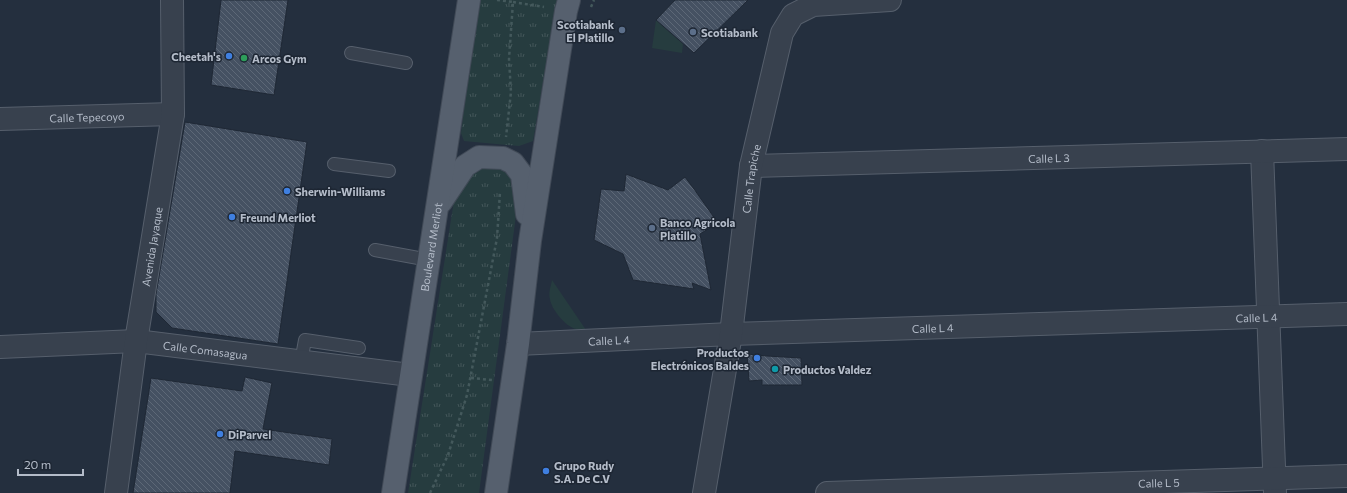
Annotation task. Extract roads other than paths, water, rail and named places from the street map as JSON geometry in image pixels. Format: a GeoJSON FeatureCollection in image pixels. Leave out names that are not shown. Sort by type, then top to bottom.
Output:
{"type":"FeatureCollection","features":[{"type":"Feature","properties":{"kind":"main road","name":"Boulevard Merliot"},"geometry":{"type":"LineString","coordinates":[[393,493],[469,0]]}},
{"type":"Feature","properties":{"kind":"main road"},"geometry":{"type":"LineString","coordinates":[[496,493],[518,344],[530,241],[568,6]]}},
{"type":"Feature","properties":{"kind":"main road"},"geometry":{"type":"LineString","coordinates":[[438,208],[465,166],[479,157],[503,158],[513,163],[522,175],[530,241]]}},
{"type":"Feature","properties":{"kind":"street","name":"Avenida Jayaque"},"geometry":{"type":"LineString","coordinates":[[116,493],[136,341],[173,114],[172,0]]}},
{"type":"Feature","properties":{"kind":"street","name":"Calle Trapiche"},"geometry":{"type":"LineString","coordinates":[[704,493],[731,334],[751,166],[782,33],[793,15],[813,5],[890,0]]}},
{"type":"Feature","properties":{"kind":"street","name":"Calle Tepecoyo"},"geometry":{"type":"LineString","coordinates":[[0,119],[173,114]]}},
{"type":"Feature","properties":{"kind":"street","name":"Calle L 3"},"geometry":{"type":"LineString","coordinates":[[751,166],[1347,149]]}},
{"type":"Feature","properties":{"kind":"street"},"geometry":{"type":"LineString","coordinates":[[1262,151],[1275,486]]}},
{"type":"Feature","properties":{"kind":"street","name":"Calle L 4"},"geometry":{"type":"LineString","coordinates":[[518,344],[731,334],[1347,314]]}},
{"type":"Feature","properties":{"kind":"street","name":"Calle Comasagua"},"geometry":{"type":"LineString","coordinates":[[0,347],[136,341],[410,375]]}},
{"type":"Feature","properties":{"kind":"street","name":"Calle L 5"},"geometry":{"type":"LineString","coordinates":[[826,493],[1275,486],[1347,476]]}},
{"type":"Feature","properties":{"kind":"lane"},"geometry":{"type":"LineString","coordinates":[[351,54],[406,63]]}},
{"type":"Feature","properties":{"kind":"lane"},"geometry":{"type":"LineString","coordinates":[[334,164],[389,171]]}},
{"type":"Feature","properties":{"kind":"lane"},"geometry":{"type":"LineString","coordinates":[[375,250],[429,260]]}},
{"type":"Feature","properties":{"kind":"lane"},"geometry":{"type":"LineString","coordinates":[[302,362],[305,340],[359,348]]}},
{"type":"Feature","properties":{"kind":"place","name":"Scotiabank El Platillo"},"geometry":{"type":"Point","coordinates":[622,30]}},
{"type":"Feature","properties":{"kind":"place","name":"Scotiabank"},"geometry":{"type":"Point","coordinates":[693,32]}},
{"type":"Feature","properties":{"kind":"place","name":"Cheetah's"},"geometry":{"type":"Point","coordinates":[229,56]}},
{"type":"Feature","properties":{"kind":"place","name":"Arcos Gym"},"geometry":{"type":"Point","coordinates":[244,58]}},
{"type":"Feature","properties":{"kind":"place","name":"Sherwin-Williams"},"geometry":{"type":"Point","coordinates":[287,191]}},
{"type":"Feature","properties":{"kind":"place","name":"Freund Merliot"},"geometry":{"type":"Point","coordinates":[232,217]}},
{"type":"Feature","properties":{"kind":"place","name":"Banco Agricola Platillo"},"geometry":{"type":"Point","coordinates":[652,228]}},
{"type":"Feature","properties":{"kind":"place","name":"Productos Electrónicos Baldes"},"geometry":{"type":"Point","coordinates":[757,358]}},
{"type":"Feature","properties":{"kind":"place","name":"Productos Valdez"},"geometry":{"type":"Point","coordinates":[775,369]}},
{"type":"Feature","properties":{"kind":"place","name":"DiParvel"},"geometry":{"type":"Point","coordinates":[220,434]}},
{"type":"Feature","properties":{"kind":"place","name":"Grupo Rudy S.A. De C.V"},"geometry":{"type":"Point","coordinates":[546,471]}}]}
